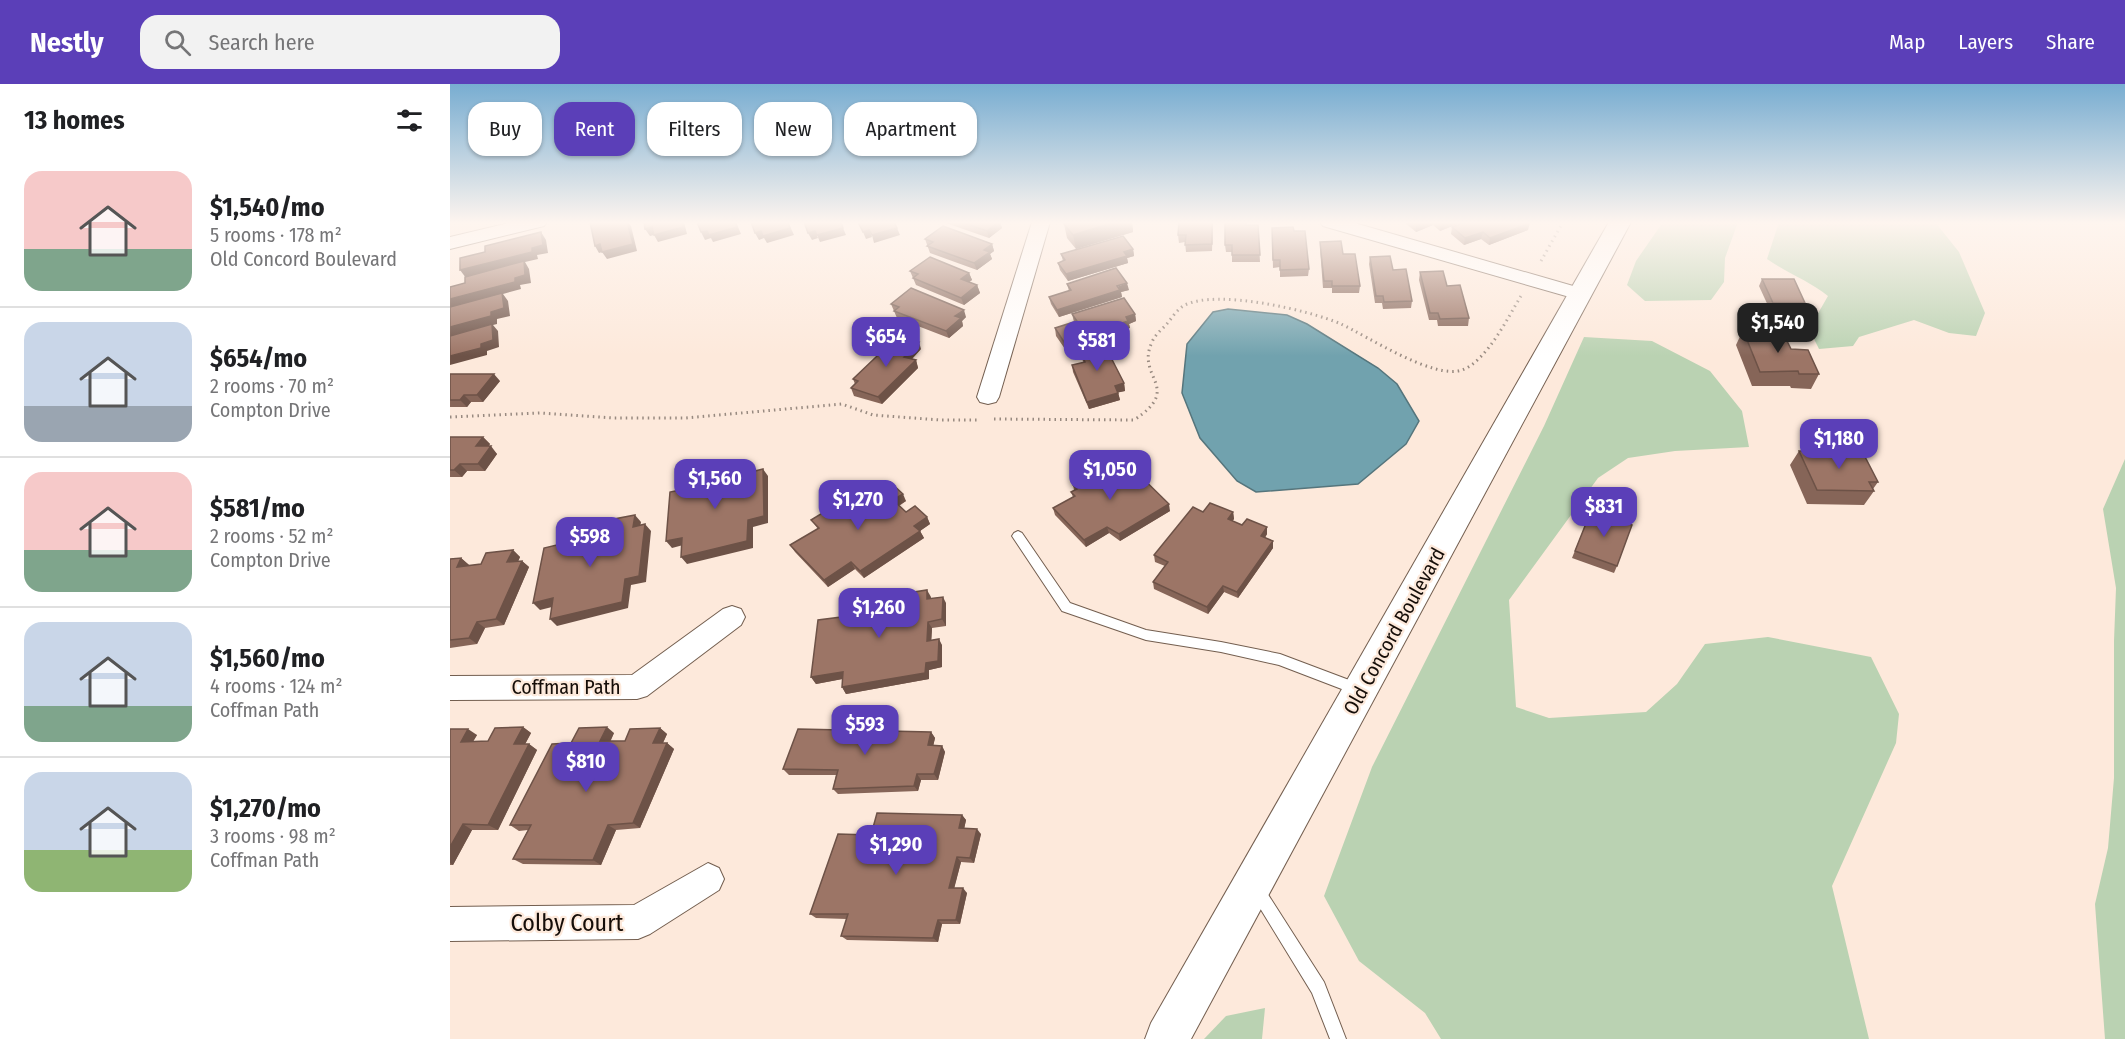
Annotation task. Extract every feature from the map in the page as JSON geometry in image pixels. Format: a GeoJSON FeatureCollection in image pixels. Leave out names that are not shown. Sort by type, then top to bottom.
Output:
{"type":"FeatureCollection","features":[{"type":"Feature","properties":{"kind":"street"},"geometry":{"type":"LineString","coordinates":[[988,397],[1028,267]]}},
{"type":"Feature","properties":{"kind":"street"},"geometry":{"type":"LineString","coordinates":[[1484,267],[1580,294]]}},
{"type":"Feature","properties":{"kind":"street","name":"Old Concord Boulevard"},"geometry":{"type":"LineString","coordinates":[[1167,1039],[1595,267]]}},
{"type":"Feature","properties":{"kind":"street","name":"Coffman Path"},"geometry":{"type":"LineString","coordinates":[[450,688],[637,687],[732,617]]}},
{"type":"Feature","properties":{"kind":"street","name":"Colby Court"},"geometry":{"type":"LineString","coordinates":[[450,924],[638,922],[708,879]]}},
{"type":"Feature","properties":{"kind":"lane"},"geometry":{"type":"LineString","coordinates":[[1018,536],[1066,607],[1146,635],[1221,647],[1280,660],[1361,690]]}},
{"type":"Feature","properties":{"kind":"lane"},"geometry":{"type":"LineString","coordinates":[[1253,884],[1318,988],[1338,1039]]}},
{"type":"Feature","properties":{"kind":"path"},"geometry":{"type":"LineString","coordinates":[[450,417],[540,413],[614,418],[685,418],[842,404],[873,415],[940,420],[1134,420],[1147,413],[1159,397],[1159,389],[1148,355],[1151,342],[1183,306],[1210,299],[1236,301],[1313,315],[1339,323],[1388,350],[1453,372],[1463,370],[1490,346],[1538,267]]}},
{"type":"Feature","properties":{"kind":"green space"},"geometry":{"type":"Polygon","coordinates":[[[1634,267],[1725,267],[1724,282],[1711,300],[1645,301],[1627,285],[1634,267]]]}},
{"type":"Feature","properties":{"kind":"green space"},"geometry":{"type":"Polygon","coordinates":[[[1778,267],[1965,267],[1985,313],[1976,336],[1949,333],[1914,320],[1859,337],[1853,346],[1819,349],[1809,329],[1828,296],[1778,267]]]}},
{"type":"Feature","properties":{"kind":"green space"},"geometry":{"type":"Polygon","coordinates":[[[1584,337],[1652,341],[1710,371],[1742,411],[1749,447],[1675,451],[1628,458],[1598,478],[1509,600],[1516,707],[1549,718],[1646,712],[1677,684],[1705,644],[1768,637],[1871,657],[1899,714],[1896,743],[1832,886],[1869,1039],[1441,1039],[1425,1013],[1359,961],[1324,896],[1372,767],[1544,426],[1584,337]]]}},
{"type":"Feature","properties":{"kind":"green space"},"geometry":{"type":"Polygon","coordinates":[[[2125,459],[2125,1039],[2105,1039],[2095,904],[2108,848],[2114,778],[2116,588],[2103,509],[2125,459]]]}},
{"type":"Feature","properties":{"kind":"green space"},"geometry":{"type":"Polygon","coordinates":[[[1265,1008],[1262,1039],[1204,1039],[1226,1016],[1265,1008]]]}},
{"type":"Feature","properties":{"kind":"water"},"geometry":{"type":"Polygon","coordinates":[[[1228,309],[1287,315],[1307,324],[1378,368],[1397,384],[1419,421],[1406,444],[1358,484],[1256,492],[1237,481],[1200,438],[1182,393],[1187,344],[1213,312],[1228,309]]]}},
{"type":"Feature","properties":{"kind":"building"},"geometry":{"type":"Polygon","coordinates":[[[460,267],[474,267],[460,270],[460,267]]]}},
{"type":"Feature","properties":{"kind":"building"},"geometry":{"type":"Polygon","coordinates":[[[503,267],[524,267],[525,275],[515,278],[515,282],[450,299],[450,287],[465,283],[465,277],[503,267]]]}},
{"type":"Feature","properties":{"kind":"building"},"geometry":{"type":"Polygon","coordinates":[[[916,267],[953,267],[969,273],[961,279],[977,285],[961,298],[913,278],[918,274],[910,271],[916,267]]]}},
{"type":"Feature","properties":{"kind":"building"},"geometry":{"type":"Polygon","coordinates":[[[1061,267],[1091,267],[1066,274],[1061,267]]]}},
{"type":"Feature","properties":{"kind":"building"},"geometry":{"type":"Polygon","coordinates":[[[1280,267],[1309,267],[1309,269],[1280,270],[1280,267]]]}},
{"type":"Feature","properties":{"kind":"building"},"geometry":{"type":"Polygon","coordinates":[[[1323,267],[1357,267],[1360,286],[1332,286],[1332,281],[1324,281],[1323,267]]]}},
{"type":"Feature","properties":{"kind":"building"},"geometry":{"type":"Polygon","coordinates":[[[1371,267],[1392,267],[1393,270],[1406,269],[1412,301],[1384,302],[1383,296],[1376,296],[1371,267]]]}},
{"type":"Feature","properties":{"kind":"building"},"geometry":{"type":"Polygon","coordinates":[[[1116,268],[1127,283],[1117,286],[1120,290],[1057,310],[1049,297],[1071,290],[1067,284],[1116,268]]]}},
{"type":"Feature","properties":{"kind":"building"},"geometry":{"type":"Polygon","coordinates":[[[1443,271],[1447,286],[1460,285],[1469,318],[1440,319],[1438,313],[1430,313],[1420,272],[1443,271]]]}},
{"type":"Feature","properties":{"kind":"building"},"geometry":{"type":"Polygon","coordinates":[[[1762,279],[1794,279],[1805,303],[1773,303],[1762,279]]]}},
{"type":"Feature","properties":{"kind":"building"},"geometry":{"type":"Polygon","coordinates":[[[911,288],[964,310],[955,316],[961,318],[946,331],[894,311],[899,307],[891,304],[911,288]]]}},
{"type":"Feature","properties":{"kind":"building"},"geometry":{"type":"Polygon","coordinates":[[[502,293],[504,308],[491,312],[491,316],[450,327],[450,307],[502,293]]]}},
{"type":"Feature","properties":{"kind":"building"},"geometry":{"type":"Polygon","coordinates":[[[1124,298],[1135,314],[1126,317],[1128,321],[1064,342],[1055,328],[1077,321],[1072,314],[1124,298]]]}},
{"type":"Feature","properties":{"kind":"building"},"geometry":{"type":"Polygon","coordinates":[[[492,324],[493,340],[481,344],[481,348],[450,356],[450,336],[492,324]]]}},
{"type":"Feature","properties":{"kind":"building"},"geometry":{"type":"Polygon","coordinates":[[[1743,330],[1772,331],[1776,340],[1787,341],[1791,349],[1808,350],[1819,374],[1799,374],[1798,371],[1760,372],[1743,330]]]}},
{"type":"Feature","properties":{"kind":"building"},"geometry":{"type":"Polygon","coordinates":[[[898,336],[919,342],[904,357],[916,360],[878,397],[851,388],[858,381],[853,379],[898,336]]]}},
{"type":"Feature","properties":{"kind":"building"},"geometry":{"type":"Polygon","coordinates":[[[1102,340],[1124,383],[1115,386],[1118,393],[1087,402],[1072,365],[1085,362],[1078,346],[1102,340]]]}},
{"type":"Feature","properties":{"kind":"building"},"geometry":{"type":"Polygon","coordinates":[[[450,374],[494,374],[477,395],[464,395],[460,400],[450,400],[450,374]]]}},
{"type":"Feature","properties":{"kind":"building"},"geometry":{"type":"Polygon","coordinates":[[[450,437],[483,437],[476,446],[491,446],[478,464],[460,464],[454,470],[450,470],[450,437]]]}},
{"type":"Feature","properties":{"kind":"building"},"geometry":{"type":"Polygon","coordinates":[[[1799,451],[1862,451],[1878,482],[1869,482],[1874,491],[1817,490],[1799,451]]]}},
{"type":"Feature","properties":{"kind":"building"},"geometry":{"type":"Polygon","coordinates":[[[1121,457],[1169,504],[1119,534],[1107,527],[1084,540],[1053,508],[1075,496],[1071,492],[1077,489],[1073,485],[1121,457]]]}},
{"type":"Feature","properties":{"kind":"building"},"geometry":{"type":"Polygon","coordinates":[[[750,464],[751,472],[763,469],[764,516],[748,520],[747,541],[681,557],[682,538],[666,541],[670,492],[680,490],[681,479],[704,473],[704,481],[724,477],[724,470],[750,464]]]}},
{"type":"Feature","properties":{"kind":"building"},"geometry":{"type":"Polygon","coordinates":[[[890,482],[903,494],[893,500],[906,512],[915,506],[927,517],[914,526],[920,531],[860,571],[851,562],[824,580],[790,545],[819,528],[811,520],[872,483],[879,489],[890,482]]]}},
{"type":"Feature","properties":{"kind":"building"},"geometry":{"type":"Polygon","coordinates":[[[1210,503],[1233,512],[1228,519],[1242,525],[1247,519],[1267,527],[1261,536],[1273,541],[1237,592],[1223,586],[1207,607],[1153,582],[1168,562],[1154,555],[1193,507],[1203,512],[1210,503]]]}},
{"type":"Feature","properties":{"kind":"building"},"geometry":{"type":"Polygon","coordinates":[[[1591,511],[1632,525],[1617,566],[1575,551],[1591,511]]]}},
{"type":"Feature","properties":{"kind":"building"},"geometry":{"type":"Polygon","coordinates":[[[635,515],[633,527],[645,524],[639,576],[625,579],[622,602],[550,619],[553,598],[533,603],[544,548],[557,545],[559,534],[582,529],[580,538],[607,532],[609,520],[635,515]]]}},
{"type":"Feature","properties":{"kind":"building"},"geometry":{"type":"Polygon","coordinates":[[[513,550],[507,562],[522,561],[496,619],[477,622],[469,638],[450,640],[450,559],[461,558],[457,567],[481,564],[486,553],[513,550]]]}},
{"type":"Feature","properties":{"kind":"building"},"geometry":{"type":"Polygon","coordinates":[[[927,590],[927,599],[943,597],[942,619],[928,622],[927,641],[939,639],[938,661],[926,663],[925,673],[842,687],[843,672],[811,677],[818,620],[849,616],[851,602],[927,590]]]}},
{"type":"Feature","properties":{"kind":"building"},"geometry":{"type":"Polygon","coordinates":[[[523,727],[514,744],[529,744],[488,825],[463,824],[450,847],[450,729],[468,729],[461,742],[488,741],[495,728],[523,727]]]}},
{"type":"Feature","properties":{"kind":"building"},"geometry":{"type":"Polygon","coordinates":[[[607,727],[600,741],[625,741],[630,729],[660,728],[653,743],[667,743],[633,823],[608,825],[593,860],[513,859],[531,825],[510,825],[552,744],[571,743],[579,728],[607,727]]]}},
{"type":"Feature","properties":{"kind":"building"},"geometry":{"type":"Polygon","coordinates":[[[798,729],[931,732],[928,745],[942,746],[934,774],[917,774],[914,786],[833,789],[838,770],[783,769],[798,729]]]}},
{"type":"Feature","properties":{"kind":"building"},"geometry":{"type":"Polygon","coordinates":[[[877,813],[962,815],[959,828],[977,829],[970,858],[957,857],[949,888],[963,888],[956,920],[938,920],[933,938],[841,936],[848,914],[810,914],[838,834],[871,835],[877,813]]]}}]}
